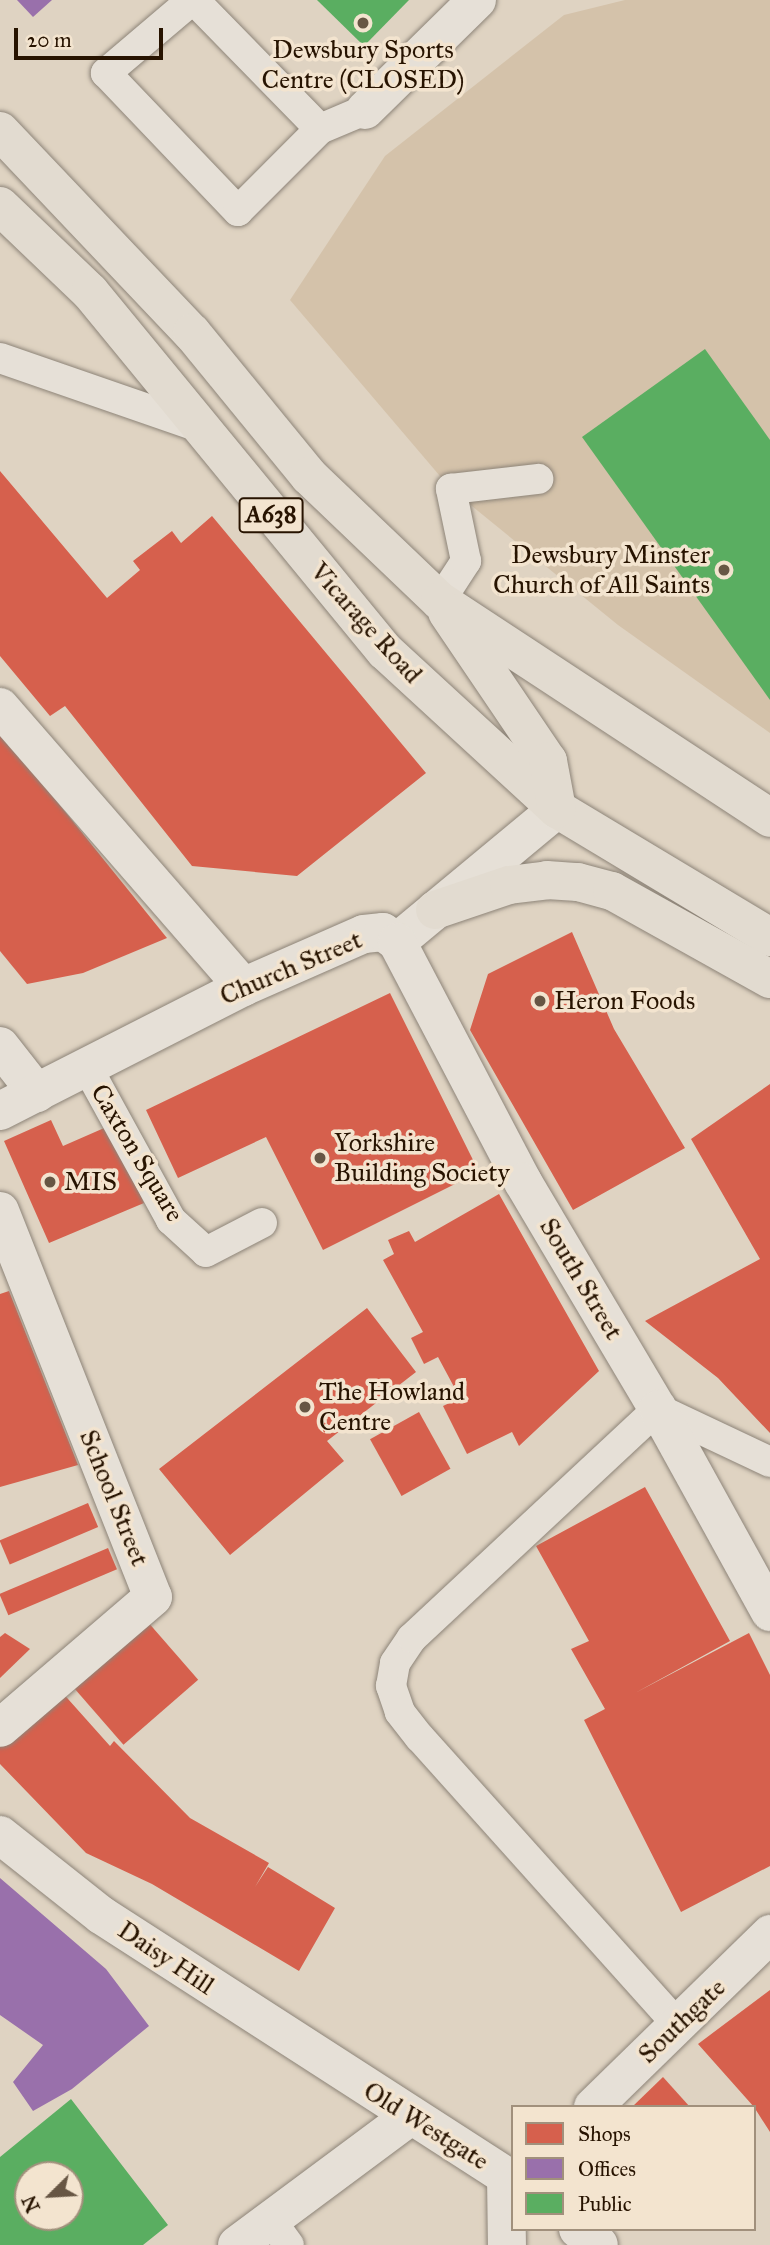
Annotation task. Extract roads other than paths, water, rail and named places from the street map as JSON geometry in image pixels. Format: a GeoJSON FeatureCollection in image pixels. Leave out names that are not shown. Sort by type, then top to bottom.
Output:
{"type":"FeatureCollection","features":[{"type":"Feature","properties":{"kind":"highway","name":"A638"},"geometry":{"type":"LineString","coordinates":[[0,131],[192,333],[309,476],[440,601],[770,818]]}},
{"type":"Feature","properties":{"kind":"highway","name":"Vicarage Road"},"geometry":{"type":"LineString","coordinates":[[0,206],[90,292],[196,426],[385,651],[557,809],[770,937]]}},
{"type":"Feature","properties":{"kind":"highway"},"geometry":{"type":"LineString","coordinates":[[440,601],[548,761],[557,809]]}},
{"type":"Feature","properties":{"kind":"highway"},"geometry":{"type":"LineString","coordinates":[[435,910],[509,885],[547,880],[578,882],[612,891],[770,979]]}},
{"type":"Feature","properties":{"kind":"street"},"geometry":{"type":"LineString","coordinates":[[365,110],[477,0]]}},
{"type":"Feature","properties":{"kind":"street"},"geometry":{"type":"LineString","coordinates":[[0,707],[243,987]]}},
{"type":"Feature","properties":{"kind":"street","name":"Church Street"},"geometry":{"type":"LineString","coordinates":[[0,1111],[243,987],[364,934],[383,932],[397,942],[557,809]]}},
{"type":"Feature","properties":{"kind":"street","name":"South Street"},"geometry":{"type":"LineString","coordinates":[[397,942],[523,1182],[658,1409],[770,1612]]}},
{"type":"Feature","properties":{"kind":"street"},"geometry":{"type":"LineString","coordinates":[[0,1046],[37,1093]]}},
{"type":"Feature","properties":{"kind":"street","name":"School Street"},"geometry":{"type":"LineString","coordinates":[[0,1211],[153,1597],[0,1728]]}},
{"type":"Feature","properties":{"kind":"street","name":"Daisy Hill"},"geometry":{"type":"LineString","coordinates":[[0,1835],[101,1915],[338,2072]]}},
{"type":"Feature","properties":{"kind":"street","name":"Southgate"},"geometry":{"type":"LineString","coordinates":[[595,2105],[770,1934]]}},
{"type":"Feature","properties":{"kind":"street","name":"Old Westgate"},"geometry":{"type":"LineString","coordinates":[[338,2072],[511,2176]]}},
{"type":"Feature","properties":{"kind":"street"},"geometry":{"type":"LineString","coordinates":[[237,2245],[279,2232],[411,2116]]}},
{"type":"Feature","properties":{"kind":"street"},"geometry":{"type":"LineString","coordinates":[[507,2245],[511,2176]]}},
{"type":"Feature","properties":{"kind":"street"},"geometry":{"type":"LineString","coordinates":[[581,2231],[599,2245]]}},
{"type":"Feature","properties":{"kind":"lane"},"geometry":{"type":"LineString","coordinates":[[320,129],[193,0],[106,73],[238,211],[320,129],[365,110]]}},
{"type":"Feature","properties":{"kind":"lane"},"geometry":{"type":"LineString","coordinates":[[0,358],[196,426]]}},
{"type":"Feature","properties":{"kind":"lane"},"geometry":{"type":"LineString","coordinates":[[440,601],[466,561],[451,489],[538,479]]}},
{"type":"Feature","properties":{"kind":"lane","name":"Caxton Square"},"geometry":{"type":"LineString","coordinates":[[87,1067],[171,1220],[206,1252],[262,1223]]}},
{"type":"Feature","properties":{"kind":"lane"},"geometry":{"type":"LineString","coordinates":[[677,2024],[420,1738],[400,1712],[391,1686],[395,1663],[412,1638],[658,1409],[770,1462]]}},
{"type":"Feature","properties":{"kind":"place","name":"Dewsbury Sports Centre (CLOSED)"},"geometry":{"type":"Point","coordinates":[363,23]}},
{"type":"Feature","properties":{"kind":"place","name":"Dewsbury Minster Church of All Saints"},"geometry":{"type":"Point","coordinates":[724,570]}},
{"type":"Feature","properties":{"kind":"place","name":"Heron Foods"},"geometry":{"type":"Point","coordinates":[540,1001]}},
{"type":"Feature","properties":{"kind":"place","name":"Yorkshire Building Society"},"geometry":{"type":"Point","coordinates":[320,1158]}},
{"type":"Feature","properties":{"kind":"place","name":"MIS"},"geometry":{"type":"Point","coordinates":[50,1182]}},
{"type":"Feature","properties":{"kind":"place","name":"The Howland Centre"},"geometry":{"type":"Point","coordinates":[305,1407]}}]}
